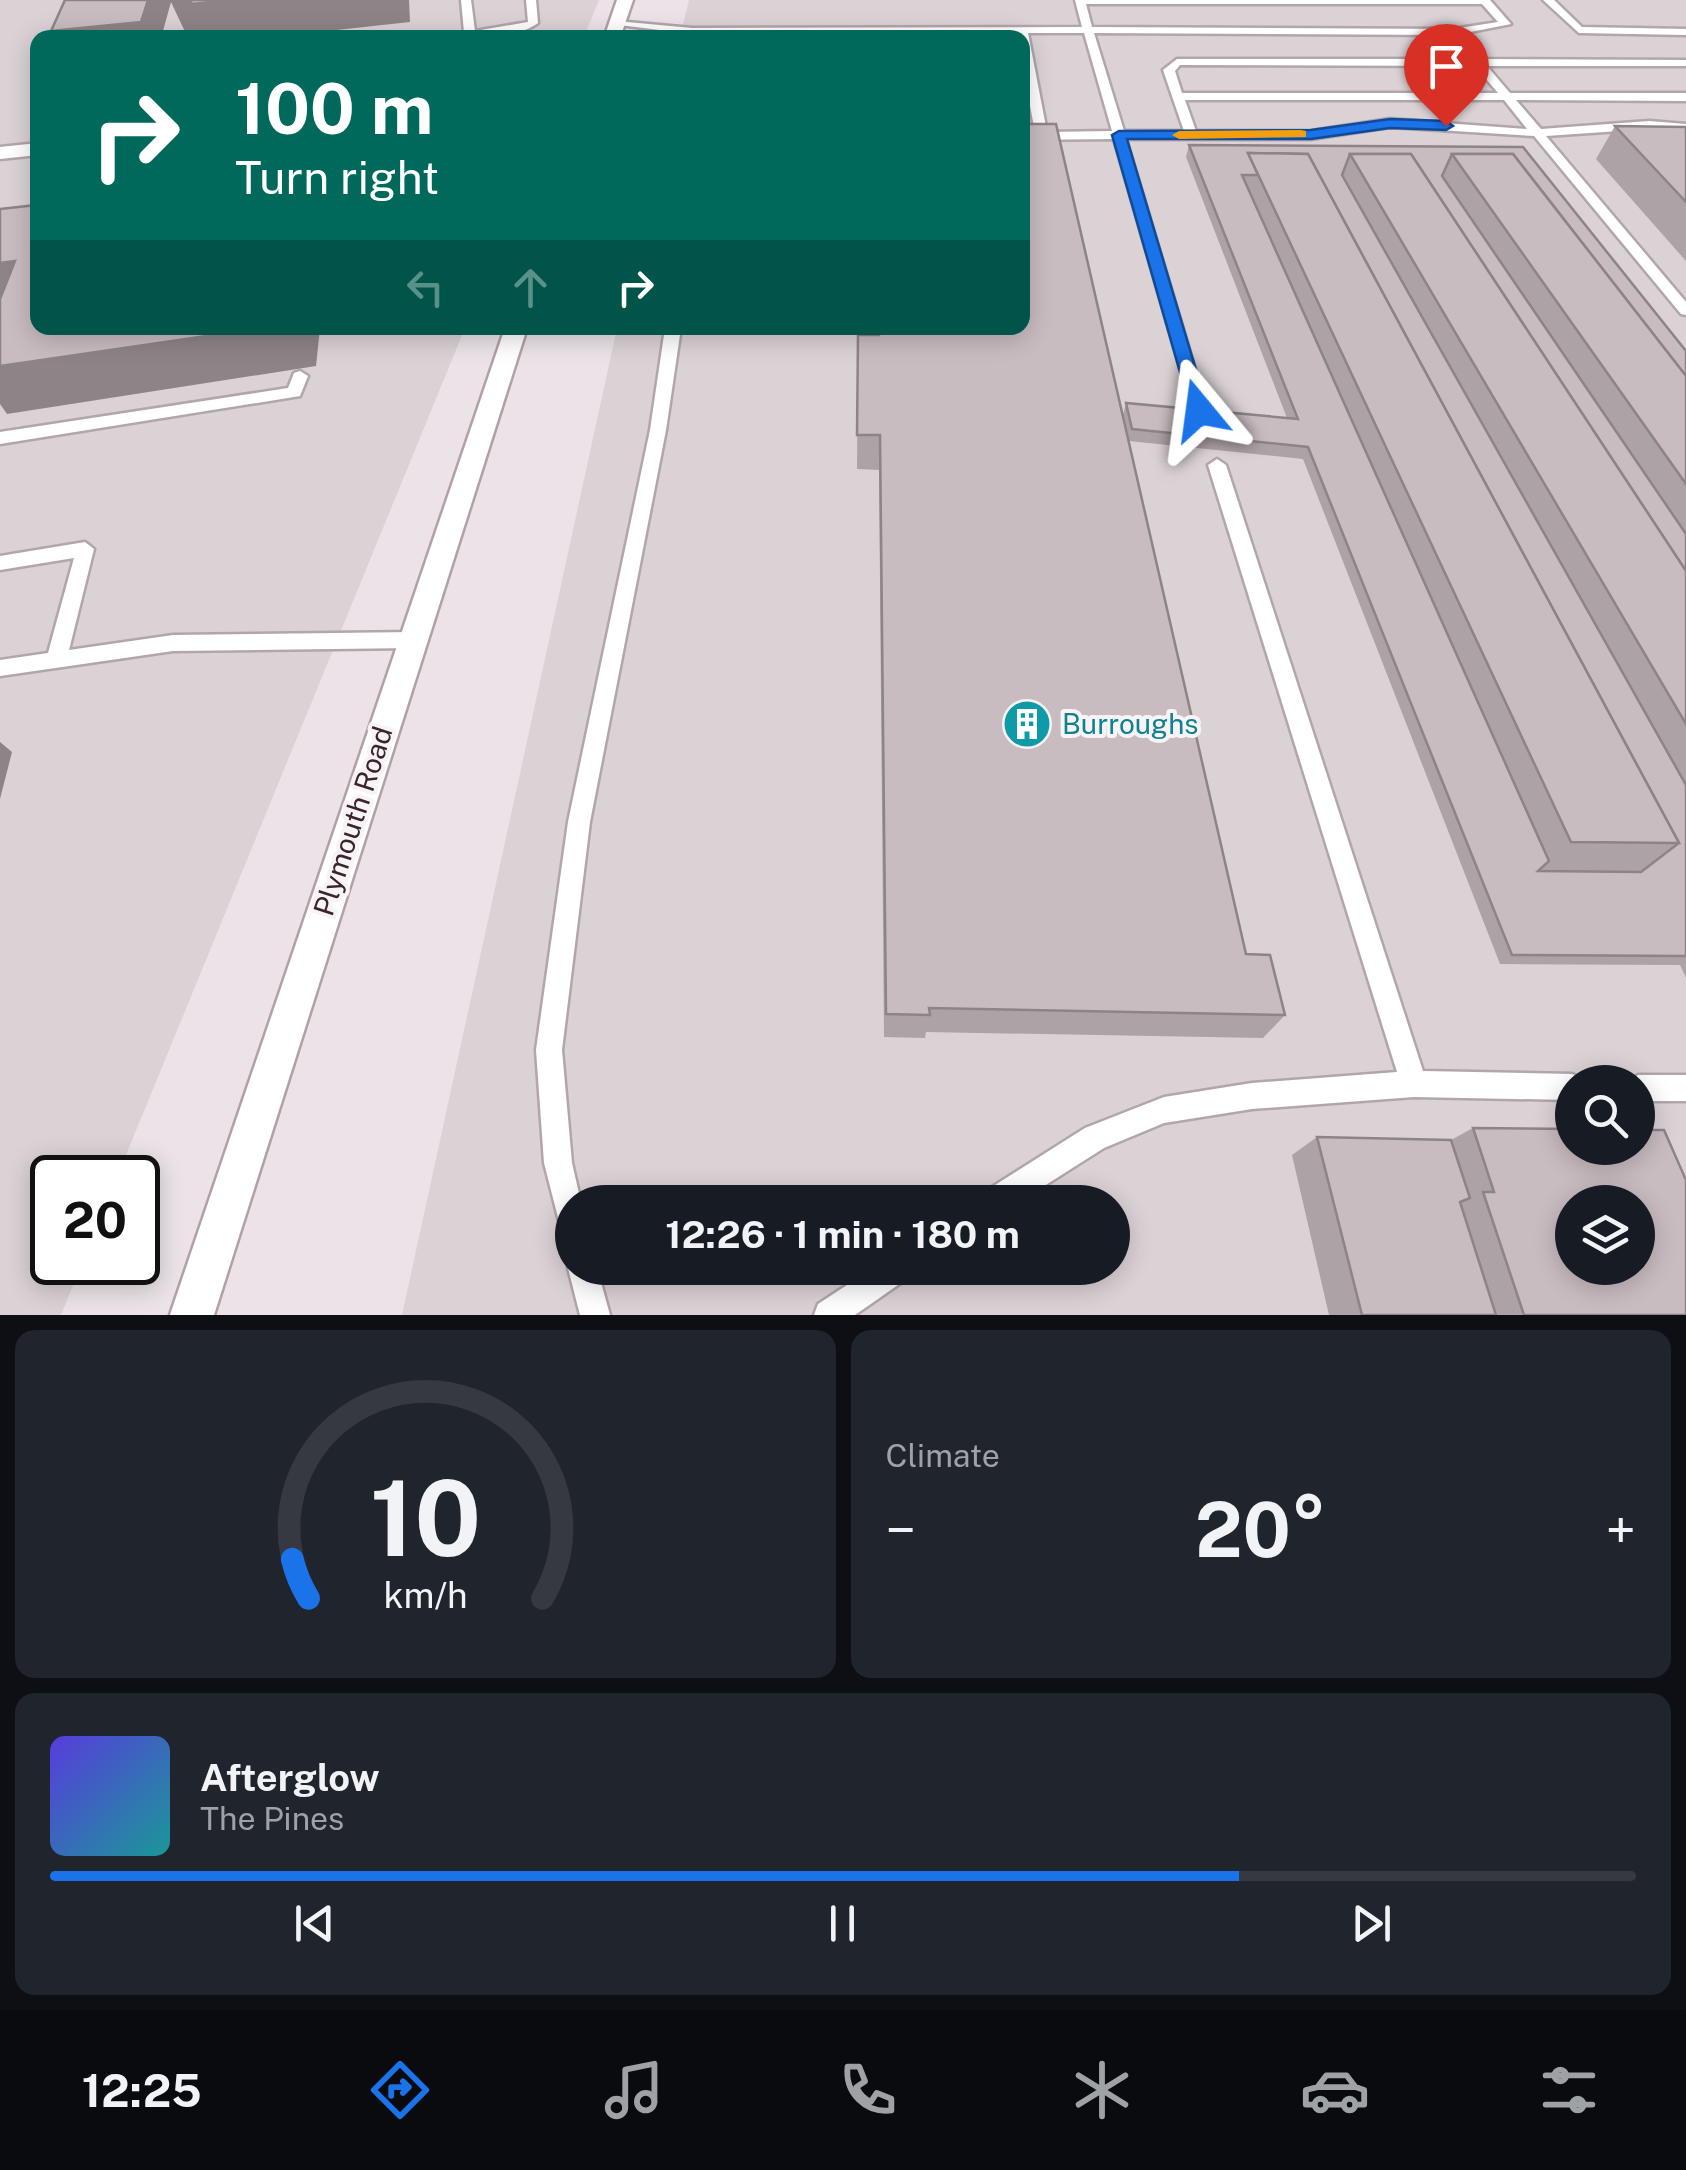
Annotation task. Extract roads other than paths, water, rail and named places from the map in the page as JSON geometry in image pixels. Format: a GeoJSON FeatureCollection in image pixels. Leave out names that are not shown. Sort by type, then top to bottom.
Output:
{"type":"FeatureCollection","features":[{"type":"Feature","properties":{"kind":"main road"},"geometry":{"type":"LineString","coordinates":[[614,30],[625,0]]}},
{"type":"Feature","properties":{"kind":"main road"},"geometry":{"type":"LineString","coordinates":[[0,153],[30,150]]}},
{"type":"Feature","properties":{"kind":"main road","name":"Plymouth Road"},"geometry":{"type":"LineString","coordinates":[[192,1315],[514,335]]}},
{"type":"Feature","properties":{"kind":"lane"},"geometry":{"type":"LineString","coordinates":[[466,0],[470,30]]}},
{"type":"Feature","properties":{"kind":"lane"},"geometry":{"type":"LineString","coordinates":[[526,30],[535,16],[531,0]]}},
{"type":"Feature","properties":{"kind":"lane"},"geometry":{"type":"LineString","coordinates":[[1030,32],[1088,30],[1453,32],[1506,24],[1485,0],[1080,0],[1088,30],[1199,410]]}},
{"type":"Feature","properties":{"kind":"lane"},"geometry":{"type":"LineString","coordinates":[[1548,0],[1590,41]]}},
{"type":"Feature","properties":{"kind":"lane"},"geometry":{"type":"LineString","coordinates":[[1578,30],[1686,32]]}},
{"type":"Feature","properties":{"kind":"lane"},"geometry":{"type":"LineString","coordinates":[[1453,32],[1686,311]]}},
{"type":"Feature","properties":{"kind":"lane"},"geometry":{"type":"LineString","coordinates":[[1601,52],[1612,63]]}},
{"type":"Feature","properties":{"kind":"lane"},"geometry":{"type":"LineString","coordinates":[[1191,135],[1169,70],[1177,62],[1686,63]]}},
{"type":"Feature","properties":{"kind":"lane"},"geometry":{"type":"LineString","coordinates":[[1030,74],[1042,136]]}},
{"type":"Feature","properties":{"kind":"lane"},"geometry":{"type":"LineString","coordinates":[[1178,96],[1686,98]]}},
{"type":"Feature","properties":{"kind":"lane"},"geometry":{"type":"LineString","coordinates":[[1030,136],[1311,134],[1390,124],[1539,133],[1649,125],[1686,128]]}},
{"type":"Feature","properties":{"kind":"lane"},"geometry":{"type":"LineString","coordinates":[[563,1185],[549,1050],[580,822],[658,430],[672,335]]}},
{"type":"Feature","properties":{"kind":"lane"},"geometry":{"type":"LineString","coordinates":[[0,438],[294,392],[300,376]]}},
{"type":"Feature","properties":{"kind":"lane"},"geometry":{"type":"LineString","coordinates":[[1217,466],[1414,1084]]}},
{"type":"Feature","properties":{"kind":"lane"},"geometry":{"type":"LineString","coordinates":[[0,563],[85,549],[57,658]]}},
{"type":"Feature","properties":{"kind":"lane"},"geometry":{"type":"LineString","coordinates":[[0,668],[173,644],[412,640]]}},
{"type":"Feature","properties":{"kind":"lane"},"geometry":{"type":"LineString","coordinates":[[1021,1185],[1094,1138],[1164,1110],[1252,1096],[1414,1084],[1555,1087]]}},
{"type":"Feature","properties":{"kind":"lane"},"geometry":{"type":"LineString","coordinates":[[1655,1088],[1686,1088]]}},
{"type":"Feature","properties":{"kind":"lane"},"geometry":{"type":"LineString","coordinates":[[587,1285],[595,1315]]}},
{"type":"Feature","properties":{"kind":"lane"},"geometry":{"type":"LineString","coordinates":[[829,1315],[873,1285]]}},
{"type":"Feature","properties":{"kind":"place","name":"Burroughs"},"geometry":{"type":"Point","coordinates":[1027,724]}}]}
